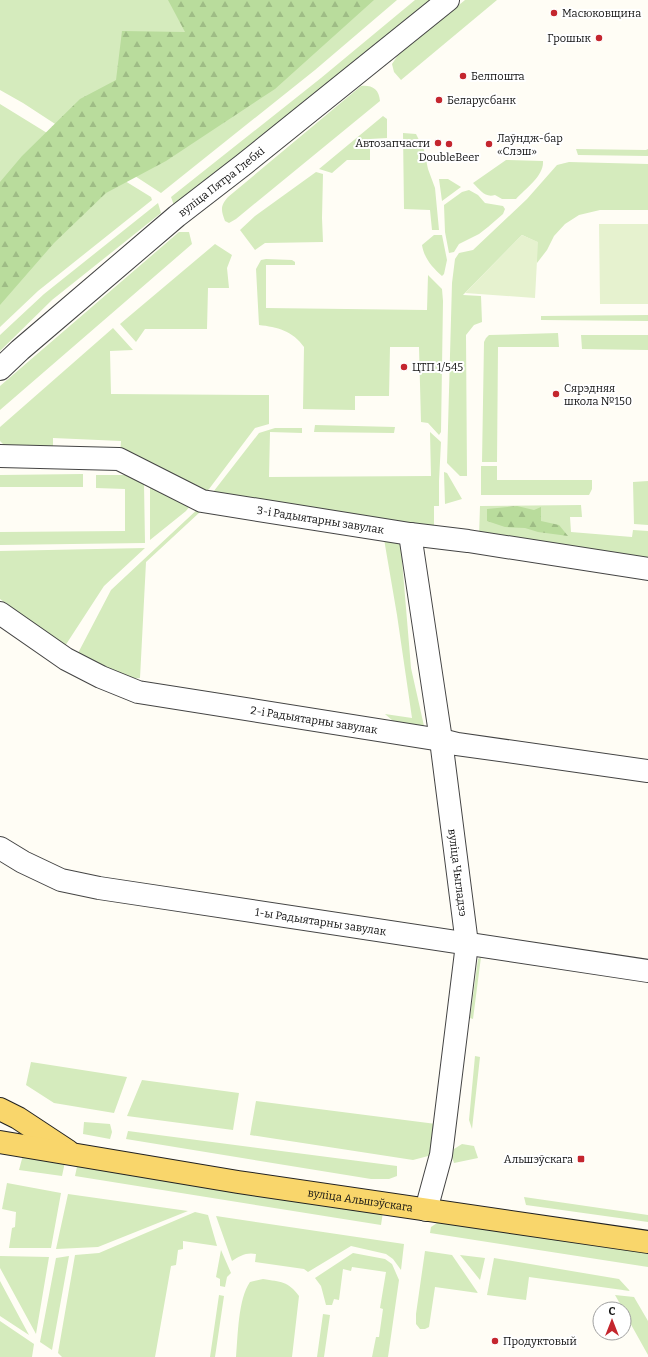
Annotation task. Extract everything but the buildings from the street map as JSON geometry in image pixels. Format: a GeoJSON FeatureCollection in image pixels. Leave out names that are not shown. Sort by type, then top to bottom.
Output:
{"type":"FeatureCollection","features":[{"type":"Feature","properties":{"kind":"main road","name":"вуліца Альшэўскага"},"geometry":{"type":"LineString","coordinates":[[0,1109],[18,1118],[74,1155]]}},
{"type":"Feature","properties":{"kind":"main road","name":"вуліца Альшэўскага"},"geometry":{"type":"LineString","coordinates":[[0,1142],[238,1182],[648,1242]]}},
{"type":"Feature","properties":{"kind":"street","name":"вуліца Пятра Глебкі"},"geometry":{"type":"LineString","coordinates":[[0,369],[20,350],[177,216],[243,165],[448,0]]}},
{"type":"Feature","properties":{"kind":"street","name":"3-і Радыятарны завулак"},"geometry":{"type":"LineString","coordinates":[[0,456],[119,459],[202,501],[410,534],[468,541],[648,568]]}},
{"type":"Feature","properties":{"kind":"street","name":"вуліца Чыгладзэ"},"geometry":{"type":"LineString","coordinates":[[410,534],[441,740],[468,944],[441,1155],[426,1210]]}},
{"type":"Feature","properties":{"kind":"street","name":"2-і Радыятарны завулак"},"geometry":{"type":"LineString","coordinates":[[0,613],[66,659],[101,678],[138,692],[441,740],[457,744],[648,771]]}},
{"type":"Feature","properties":{"kind":"street","name":"1-ы Радыятарны завулак"},"geometry":{"type":"LineString","coordinates":[[0,848],[24,862],[61,880],[99,888],[648,971]]}},
{"type":"Feature","properties":{"kind":"green space"},"geometry":{"type":"Polygon","coordinates":[[[0,0],[397,0],[315,70],[161,193],[23,103],[0,90],[0,0]]]}},
{"type":"Feature","properties":{"kind":"green space"},"geometry":{"type":"Polygon","coordinates":[[[168,0],[374,0],[275,89],[166,161],[106,193],[54,243],[0,305],[0,182],[22,156],[80,99],[116,80],[122,31],[185,32],[168,0]]]}},
{"type":"Feature","properties":{"kind":"green space"},"geometry":{"type":"Polygon","coordinates":[[[415,0],[433,0],[175,208],[171,197],[321,78],[415,0]]]}},
{"type":"Feature","properties":{"kind":"green space"},"geometry":{"type":"Polygon","coordinates":[[[465,0],[497,0],[401,80],[394,72],[392,64],[398,55],[465,0]]]}},
{"type":"Feature","properties":{"kind":"green space"},"geometry":{"type":"Polygon","coordinates":[[[361,86],[372,87],[378,93],[380,101],[236,219],[229,223],[225,221],[222,208],[228,197],[361,86]]]}},
{"type":"Feature","properties":{"kind":"green space"},"geometry":{"type":"Polygon","coordinates":[[[0,104],[151,197],[152,200],[38,291],[0,327],[0,104]]]}},
{"type":"Feature","properties":{"kind":"green space"},"geometry":{"type":"Polygon","coordinates":[[[383,116],[387,119],[387,138],[370,139],[370,160],[347,160],[332,173],[319,169],[383,116]]]}},
{"type":"Feature","properties":{"kind":"green space"},"geometry":{"type":"Polygon","coordinates":[[[403,133],[416,134],[424,150],[428,169],[435,188],[439,230],[432,230],[430,210],[404,209],[403,133]]]}},
{"type":"Feature","properties":{"kind":"green space"},"geometry":{"type":"Polygon","coordinates":[[[576,149],[648,149],[648,156],[578,155],[576,149]]]}},
{"type":"Feature","properties":{"kind":"green space"},"geometry":{"type":"Polygon","coordinates":[[[506,160],[543,161],[543,166],[538,177],[516,199],[502,199],[495,195],[491,196],[480,191],[473,183],[506,160]]]}},
{"type":"Feature","properties":{"kind":"green space"},"geometry":{"type":"Polygon","coordinates":[[[569,162],[648,164],[648,210],[600,210],[579,215],[565,224],[554,236],[547,250],[537,263],[537,242],[522,235],[463,295],[481,296],[482,322],[474,325],[466,335],[467,476],[460,476],[447,463],[452,283],[455,259],[459,253],[473,250],[527,199],[557,165],[569,162]]]}},
{"type":"Feature","properties":{"kind":"green space"},"geometry":{"type":"Polygon","coordinates":[[[316,172],[323,174],[323,242],[265,243],[255,250],[240,230],[255,216],[316,172]]]}},
{"type":"Feature","properties":{"kind":"green space"},"geometry":{"type":"Polygon","coordinates":[[[439,179],[448,179],[461,187],[442,201],[439,179]]]}},
{"type":"Feature","properties":{"kind":"green space"},"geometry":{"type":"Polygon","coordinates":[[[469,190],[478,195],[485,203],[503,206],[505,209],[503,214],[488,227],[479,234],[459,244],[454,252],[449,253],[445,232],[444,205],[462,192],[469,190]]]}},
{"type":"Feature","properties":{"kind":"green space"},"geometry":{"type":"Polygon","coordinates":[[[158,203],[161,213],[52,300],[0,351],[0,335],[44,294],[158,203]]]}},
{"type":"Feature","properties":{"kind":"green space"},"geometry":{"type":"Polygon","coordinates":[[[599,224],[648,224],[648,304],[600,304],[599,224]]]}},
{"type":"Feature","properties":{"kind":"green space"},"geometry":{"type":"Polygon","coordinates":[[[179,232],[189,232],[192,244],[0,410],[0,386],[179,232]]]}},
{"type":"Feature","properties":{"kind":"green space"},"geometry":{"type":"Polygon","coordinates":[[[434,235],[442,235],[447,260],[444,274],[442,276],[429,262],[422,245],[434,235]]]}},
{"type":"Feature","properties":{"kind":"green space"},"geometry":{"type":"Polygon","coordinates":[[[522,235],[538,242],[535,298],[465,293],[522,235]]]}},
{"type":"Feature","properties":{"kind":"green space"},"geometry":{"type":"Polygon","coordinates":[[[215,244],[232,255],[227,268],[229,288],[208,288],[207,329],[145,329],[136,342],[120,324],[215,244]]]}},
{"type":"Feature","properties":{"kind":"green space"},"geometry":{"type":"Polygon","coordinates":[[[261,260],[292,260],[295,262],[295,265],[266,265],[266,308],[427,310],[428,275],[442,289],[441,432],[439,435],[428,423],[421,422],[419,347],[390,347],[389,396],[355,396],[355,410],[303,409],[304,347],[295,337],[284,331],[259,325],[256,269],[261,260]]]}},
{"type":"Feature","properties":{"kind":"green space"},"geometry":{"type":"Polygon","coordinates":[[[648,315],[648,321],[541,320],[541,316],[648,315]]]}},
{"type":"Feature","properties":{"kind":"green space"},"geometry":{"type":"Polygon","coordinates":[[[113,328],[133,350],[110,351],[111,394],[269,395],[269,424],[255,428],[203,497],[120,454],[121,441],[53,438],[53,451],[4,445],[0,441],[0,427],[113,328]]]}},
{"type":"Feature","properties":{"kind":"green space"},"geometry":{"type":"Polygon","coordinates":[[[558,333],[559,347],[498,347],[497,462],[482,462],[484,342],[486,338],[489,335],[558,333]]]}},
{"type":"Feature","properties":{"kind":"green space"},"geometry":{"type":"Polygon","coordinates":[[[581,335],[648,335],[648,350],[582,349],[581,335]]]}},
{"type":"Feature","properties":{"kind":"green space"},"geometry":{"type":"Polygon","coordinates":[[[315,425],[395,427],[394,433],[314,432],[315,425]]]}},
{"type":"Feature","properties":{"kind":"green space"},"geometry":{"type":"Polygon","coordinates":[[[275,428],[302,428],[302,433],[270,432],[269,477],[431,476],[430,432],[441,442],[439,506],[434,506],[434,526],[210,496],[259,433],[275,428]]]}},
{"type":"Feature","properties":{"kind":"green space"},"geometry":{"type":"Polygon","coordinates":[[[481,466],[497,466],[497,480],[592,480],[592,489],[589,495],[481,495],[481,466]]]}},
{"type":"Feature","properties":{"kind":"green space"},"geometry":{"type":"Polygon","coordinates":[[[444,472],[447,473],[462,499],[445,504],[444,472]]]}},
{"type":"Feature","properties":{"kind":"green space"},"geometry":{"type":"Polygon","coordinates":[[[83,474],[83,487],[0,487],[0,475],[83,474]]]}},
{"type":"Feature","properties":{"kind":"green space"},"geometry":{"type":"Polygon","coordinates":[[[96,475],[126,475],[144,484],[145,543],[0,545],[0,532],[125,531],[125,489],[96,488],[96,475]]]}},
{"type":"Feature","properties":{"kind":"green space"},"geometry":{"type":"Polygon","coordinates":[[[648,481],[648,525],[634,524],[633,482],[648,481]]]}},
{"type":"Feature","properties":{"kind":"green space"},"geometry":{"type":"Polygon","coordinates":[[[150,487],[190,506],[186,511],[150,540],[150,487]]]}},
{"type":"Feature","properties":{"kind":"green space"},"geometry":{"type":"Polygon","coordinates":[[[581,505],[582,517],[570,517],[571,532],[632,537],[633,530],[648,531],[648,559],[479,537],[480,506],[581,505]]]}},
{"type":"Feature","properties":{"kind":"green space"},"geometry":{"type":"Polygon","coordinates":[[[201,506],[398,541],[401,548],[411,668],[424,726],[417,729],[393,721],[385,714],[412,718],[384,539],[200,512],[146,562],[140,678],[126,679],[77,655],[111,590],[201,506]]]}},
{"type":"Feature","properties":{"kind":"green space"},"geometry":{"type":"Polygon","coordinates":[[[517,506],[534,510],[541,507],[541,521],[559,525],[568,536],[538,532],[525,528],[505,527],[487,521],[487,509],[517,506]]]}},
{"type":"Feature","properties":{"kind":"green space"},"geometry":{"type":"Polygon","coordinates":[[[145,548],[104,586],[65,646],[0,599],[0,551],[145,548]]]}},
{"type":"Feature","properties":{"kind":"green space"},"geometry":{"type":"Polygon","coordinates":[[[481,957],[473,1019],[470,1018],[478,959],[481,957]]]}},
{"type":"Feature","properties":{"kind":"green space"},"geometry":{"type":"Polygon","coordinates":[[[475,1056],[480,1057],[472,1129],[469,1120],[475,1056]]]}},
{"type":"Feature","properties":{"kind":"green space"},"geometry":{"type":"Polygon","coordinates":[[[31,1062],[127,1077],[114,1113],[54,1103],[26,1085],[31,1062]]]}},
{"type":"Feature","properties":{"kind":"green space"},"geometry":{"type":"Polygon","coordinates":[[[142,1080],[239,1093],[233,1130],[127,1116],[142,1080]]]}},
{"type":"Feature","properties":{"kind":"green space"},"geometry":{"type":"Polygon","coordinates":[[[256,1101],[436,1124],[432,1155],[413,1160],[250,1135],[256,1101]]]}},
{"type":"Feature","properties":{"kind":"green space"},"geometry":{"type":"Polygon","coordinates":[[[84,1122],[110,1124],[112,1132],[110,1139],[83,1134],[84,1122]]]}},
{"type":"Feature","properties":{"kind":"green space"},"geometry":{"type":"Polygon","coordinates":[[[128,1131],[397,1166],[397,1176],[389,1179],[371,1179],[126,1139],[128,1131]]]}},
{"type":"Feature","properties":{"kind":"green space"},"geometry":{"type":"Polygon","coordinates":[[[462,1144],[474,1146],[478,1158],[454,1163],[452,1157],[454,1149],[462,1144]]]}},
{"type":"Feature","properties":{"kind":"green space"},"geometry":{"type":"Polygon","coordinates":[[[23,1155],[65,1162],[62,1176],[19,1170],[23,1155]]]}},
{"type":"Feature","properties":{"kind":"green space"},"geometry":{"type":"Polygon","coordinates":[[[78,1162],[383,1212],[381,1225],[75,1176],[78,1162]]]}},
{"type":"Feature","properties":{"kind":"green space"},"geometry":{"type":"Polygon","coordinates":[[[7,1183],[61,1193],[51,1248],[9,1248],[12,1228],[15,1227],[16,1212],[2,1209],[7,1183]]]}},
{"type":"Feature","properties":{"kind":"green space"},"geometry":{"type":"Polygon","coordinates":[[[68,1194],[188,1211],[98,1247],[56,1249],[68,1194]]]}},
{"type":"Feature","properties":{"kind":"green space"},"geometry":{"type":"Polygon","coordinates":[[[524,1197],[648,1215],[648,1222],[526,1205],[524,1197]]]}},
{"type":"Feature","properties":{"kind":"green space"},"geometry":{"type":"Polygon","coordinates":[[[195,1212],[208,1215],[217,1246],[183,1241],[183,1249],[178,1250],[176,1265],[171,1266],[155,1357],[62,1357],[58,1353],[75,1255],[99,1253],[195,1212]]]}},
{"type":"Feature","properties":{"kind":"green space"},"geometry":{"type":"Polygon","coordinates":[[[216,1216],[404,1244],[401,1270],[393,1259],[386,1254],[351,1246],[308,1272],[304,1269],[255,1262],[256,1254],[246,1254],[232,1261],[216,1216]]]}},
{"type":"Feature","properties":{"kind":"green space"},"geometry":{"type":"Polygon","coordinates":[[[443,1222],[648,1253],[648,1267],[430,1233],[431,1227],[437,1223],[443,1222]]]}},
{"type":"Feature","properties":{"kind":"green space"},"geometry":{"type":"Polygon","coordinates":[[[221,1250],[231,1273],[227,1277],[225,1287],[220,1286],[220,1279],[216,1277],[221,1250]]]}},
{"type":"Feature","properties":{"kind":"green space"},"geometry":{"type":"Polygon","coordinates":[[[425,1251],[452,1255],[478,1293],[435,1287],[429,1327],[420,1329],[416,1324],[416,1314],[425,1251]]]}},
{"type":"Feature","properties":{"kind":"green space"},"geometry":{"type":"Polygon","coordinates":[[[353,1253],[385,1259],[392,1264],[399,1280],[388,1357],[372,1357],[376,1337],[379,1337],[383,1309],[380,1308],[386,1272],[352,1267],[351,1271],[343,1269],[339,1300],[334,1299],[332,1305],[326,1305],[321,1286],[315,1278],[353,1253]]]}},
{"type":"Feature","properties":{"kind":"green space"},"geometry":{"type":"Polygon","coordinates":[[[460,1255],[485,1258],[480,1280],[460,1255]]]}},
{"type":"Feature","properties":{"kind":"green space"},"geometry":{"type":"Polygon","coordinates":[[[0,1256],[49,1257],[36,1334],[0,1268],[0,1256]]]}},
{"type":"Feature","properties":{"kind":"green space"},"geometry":{"type":"Polygon","coordinates":[[[69,1256],[52,1350],[40,1342],[56,1258],[69,1256]]]}},
{"type":"Feature","properties":{"kind":"green space"},"geometry":{"type":"Polygon","coordinates":[[[494,1258],[619,1279],[630,1291],[529,1277],[526,1300],[487,1295],[494,1258]]]}},
{"type":"Feature","properties":{"kind":"green space"},"geometry":{"type":"Polygon","coordinates":[[[263,1279],[284,1283],[291,1287],[299,1296],[292,1357],[236,1357],[239,1318],[246,1289],[250,1282],[263,1279]]]}},
{"type":"Feature","properties":{"kind":"green space"},"geometry":{"type":"Polygon","coordinates":[[[0,1281],[29,1335],[0,1316],[0,1281]]]}},
{"type":"Feature","properties":{"kind":"green space"},"geometry":{"type":"Polygon","coordinates":[[[219,1295],[224,1296],[215,1357],[210,1357],[219,1295]]]}},
{"type":"Feature","properties":{"kind":"green space"},"geometry":{"type":"Polygon","coordinates":[[[615,1295],[634,1297],[648,1321],[648,1355],[632,1326],[632,1301],[618,1301],[615,1295]]]}},
{"type":"Feature","properties":{"kind":"green space"},"geometry":{"type":"Polygon","coordinates":[[[323,1314],[330,1315],[324,1357],[317,1357],[323,1314]]]}},
{"type":"Feature","properties":{"kind":"green space"},"geometry":{"type":"Polygon","coordinates":[[[0,1321],[34,1344],[32,1357],[0,1357],[0,1321]]]}},
{"type":"Feature","properties":{"kind":"place","name":"Масюковщина"},"geometry":{"type":"Point","coordinates":[554,13]}},
{"type":"Feature","properties":{"kind":"place","name":"Грошык"},"geometry":{"type":"Point","coordinates":[599,38]}},
{"type":"Feature","properties":{"kind":"place","name":"Белпошта"},"geometry":{"type":"Point","coordinates":[463,76]}},
{"type":"Feature","properties":{"kind":"place","name":"Беларусбанк"},"geometry":{"type":"Point","coordinates":[439,100]}},
{"type":"Feature","properties":{"kind":"place","name":"Автозапчасти"},"geometry":{"type":"Point","coordinates":[438,143]}},
{"type":"Feature","properties":{"kind":"place","name":"DoubleBeer"},"geometry":{"type":"Point","coordinates":[449,144]}},
{"type":"Feature","properties":{"kind":"place","name":"Лаўндж-бар «Слэш»"},"geometry":{"type":"Point","coordinates":[489,144]}},
{"type":"Feature","properties":{"kind":"place","name":"ЦТП 1/545"},"geometry":{"type":"Point","coordinates":[404,367]}},
{"type":"Feature","properties":{"kind":"place","name":"Сярэдняя школа №150"},"geometry":{"type":"Point","coordinates":[556,394]}},
{"type":"Feature","properties":{"kind":"place","name":"Альшэўскага"},"geometry":{"type":"Point","coordinates":[581,1159]}},
{"type":"Feature","properties":{"kind":"place","name":"Продуктовый"},"geometry":{"type":"Point","coordinates":[495,1341]}}]}
